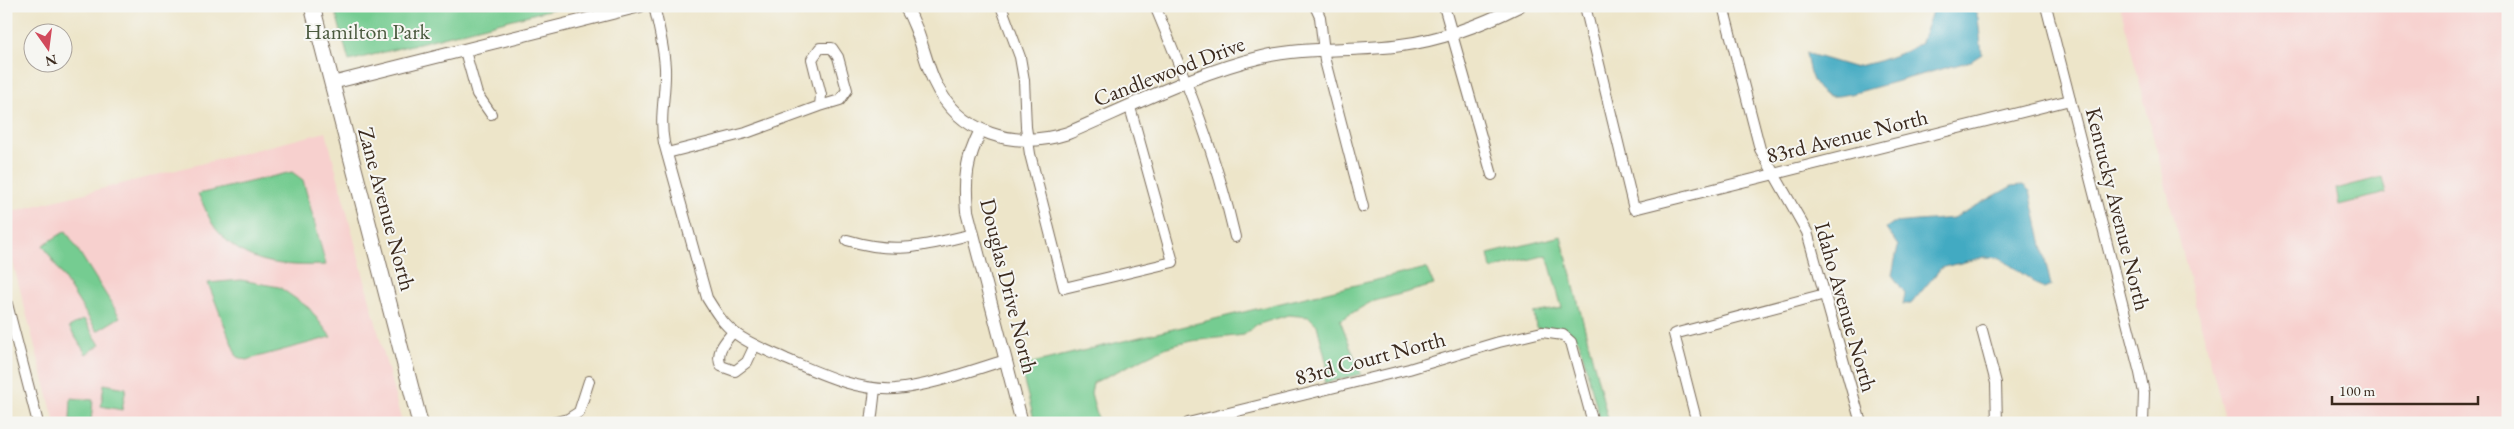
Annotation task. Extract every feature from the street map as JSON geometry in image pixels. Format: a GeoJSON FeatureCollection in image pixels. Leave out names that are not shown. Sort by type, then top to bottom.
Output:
{"type":"FeatureCollection","features":[{"type":"Feature","properties":{"kind":"main road","name":"Zane Avenue North"},"geometry":{"type":"LineString","coordinates":[[312,6],[420,423]]}},
{"type":"Feature","properties":{"kind":"street"},"geometry":{"type":"LineString","coordinates":[[332,84],[640,6]]}},
{"type":"Feature","properties":{"kind":"street"},"geometry":{"type":"LineString","coordinates":[[654,6],[664,52],[665,71],[661,125],[667,153],[707,298],[717,314],[733,332],[755,345],[831,378],[875,389],[897,389],[918,385],[1006,360]]}},
{"type":"Feature","properties":{"kind":"street","name":"Candlewood Drive"},"geometry":{"type":"LineString","coordinates":[[905,6],[914,20],[928,63],[944,98],[957,113],[980,130],[995,136],[1028,141],[1050,139],[1068,133],[1188,82],[1262,57],[1324,49],[1400,46],[1452,34],[1488,22],[1519,6]]}},
{"type":"Feature","properties":{"kind":"street"},"geometry":{"type":"LineString","coordinates":[[1001,6],[1020,57],[1024,80],[1028,141],[1064,288],[1173,262],[1130,107]]}},
{"type":"Feature","properties":{"kind":"street"},"geometry":{"type":"LineString","coordinates":[[1155,6],[1188,82],[1222,181],[1235,238]]}},
{"type":"Feature","properties":{"kind":"street"},"geometry":{"type":"LineString","coordinates":[[1315,6],[1320,17],[1324,49],[1363,206]]}},
{"type":"Feature","properties":{"kind":"street"},"geometry":{"type":"LineString","coordinates":[[1444,6],[1492,175]]}},
{"type":"Feature","properties":{"kind":"street","name":"83rd Avenue North"},"geometry":{"type":"LineString","coordinates":[[1585,6],[1634,209],[2070,100]]}},
{"type":"Feature","properties":{"kind":"street","name":"Idaho Avenue North"},"geometry":{"type":"LineString","coordinates":[[1723,6],[1756,138],[1807,232],[1861,423]]}},
{"type":"Feature","properties":{"kind":"street","name":"Kentucky Avenue North"},"geometry":{"type":"LineString","coordinates":[[2046,6],[2140,373],[2144,393],[2143,423]]}},
{"type":"Feature","properties":{"kind":"street"},"geometry":{"type":"LineString","coordinates":[[667,153],[746,133],[840,100],[847,90],[838,57],[832,48],[820,48],[812,60],[821,95],[820,106]]}},
{"type":"Feature","properties":{"kind":"street"},"geometry":{"type":"LineString","coordinates":[[465,51],[477,94],[491,114]]}},
{"type":"Feature","properties":{"kind":"street","name":"Douglas Drive North"},"geometry":{"type":"LineString","coordinates":[[980,130],[965,176],[967,211],[1022,423]]}},
{"type":"Feature","properties":{"kind":"street"},"geometry":{"type":"LineString","coordinates":[[847,240],[870,247],[896,250],[919,247],[973,234]]}},
{"type":"Feature","properties":{"kind":"street"},"geometry":{"type":"LineString","coordinates":[[1698,423],[1674,334],[1826,294]]}},
{"type":"Feature","properties":{"kind":"street"},"geometry":{"type":"LineString","coordinates":[[6,300],[38,423]]}},
{"type":"Feature","properties":{"kind":"street"},"geometry":{"type":"LineString","coordinates":[[1982,330],[1996,383],[1997,423]]}},
{"type":"Feature","properties":{"kind":"street"},"geometry":{"type":"LineString","coordinates":[[733,332],[720,351],[718,358],[721,366],[735,371],[742,368],[755,345]]}},
{"type":"Feature","properties":{"kind":"street","name":"83rd Court North"},"geometry":{"type":"LineString","coordinates":[[1188,423],[1410,369],[1499,342],[1542,332],[1563,335],[1571,342],[1593,423]]}},
{"type":"Feature","properties":{"kind":"street"},"geometry":{"type":"LineString","coordinates":[[552,423],[568,419],[579,412],[589,382]]}},
{"type":"Feature","properties":{"kind":"street"},"geometry":{"type":"LineString","coordinates":[[871,423],[875,389]]}},
{"type":"Feature","properties":{"kind":"shaded area"},"geometry":{"type":"Polygon","coordinates":[[[2120,6],[2508,6],[2508,423],[2226,423],[2120,6]]]}},
{"type":"Feature","properties":{"kind":"shaded area"},"geometry":{"type":"Polygon","coordinates":[[[326,132],[402,423],[55,423],[6,236],[6,213],[326,132]]]}},
{"type":"Feature","properties":{"kind":"green space","name":"Hamilton Park"},"geometry":{"type":"Polygon","coordinates":[[[334,6],[564,6],[349,61],[334,6]]]}},
{"type":"Feature","properties":{"kind":"green space"},"geometry":{"type":"Polygon","coordinates":[[[292,172],[303,180],[326,265],[280,264],[253,257],[240,250],[216,229],[198,194],[292,172]]]}},
{"type":"Feature","properties":{"kind":"green space"},"geometry":{"type":"Polygon","coordinates":[[[2382,177],[2386,193],[2339,205],[2336,189],[2382,177]]]}},
{"type":"Feature","properties":{"kind":"green space"},"geometry":{"type":"Polygon","coordinates":[[[66,231],[120,317],[97,331],[43,245],[66,231]]]}},
{"type":"Feature","properties":{"kind":"green space"},"geometry":{"type":"Polygon","coordinates":[[[1561,236],[1609,423],[1601,423],[1579,341],[1566,329],[1536,328],[1534,313],[1562,308],[1547,255],[1491,269],[1488,254],[1561,236]]]}},
{"type":"Feature","properties":{"kind":"green space"},"geometry":{"type":"Polygon","coordinates":[[[1426,268],[1434,285],[1371,302],[1340,320],[1361,374],[1324,383],[1327,365],[1317,325],[1309,317],[1288,315],[1256,325],[1244,335],[1191,341],[1167,347],[1093,383],[1091,393],[1099,423],[1035,423],[1020,366],[1426,268]]]}},
{"type":"Feature","properties":{"kind":"green space"},"geometry":{"type":"Polygon","coordinates":[[[241,280],[279,287],[309,308],[331,337],[246,360],[237,357],[208,283],[241,280]]]}},
{"type":"Feature","properties":{"kind":"green space"},"geometry":{"type":"Polygon","coordinates":[[[84,319],[100,345],[86,354],[69,327],[84,319]]]}},
{"type":"Feature","properties":{"kind":"green space"},"geometry":{"type":"Polygon","coordinates":[[[104,384],[126,388],[122,410],[101,406],[104,384]]]}},
{"type":"Feature","properties":{"kind":"green space"},"geometry":{"type":"Polygon","coordinates":[[[71,398],[93,400],[91,422],[70,421],[71,398]]]}},
{"type":"Feature","properties":{"kind":"water"},"geometry":{"type":"Polygon","coordinates":[[[1934,6],[1973,6],[1978,18],[1982,54],[1971,61],[1851,94],[1830,96],[1824,94],[1815,85],[1808,66],[1806,53],[1853,67],[1876,62],[1907,51],[1921,42],[1934,6]]]}},
{"type":"Feature","properties":{"kind":"water"},"geometry":{"type":"Polygon","coordinates":[[[2023,185],[2030,191],[2051,286],[2044,289],[2000,258],[1984,257],[1941,268],[1911,304],[1903,304],[1905,293],[1892,275],[1898,246],[1886,228],[1893,223],[1954,218],[2012,186],[2023,185]]]}}]}
